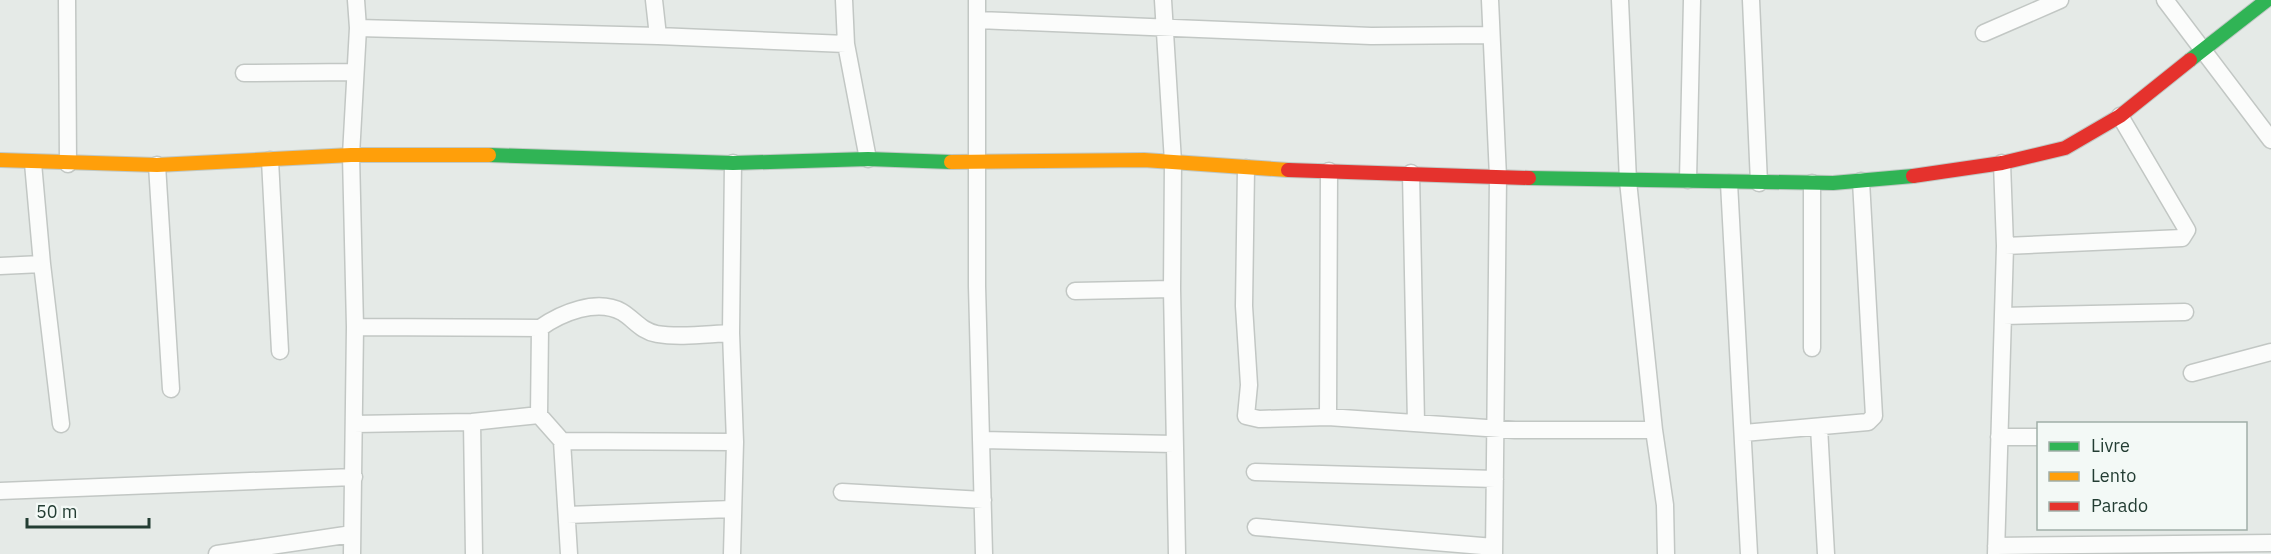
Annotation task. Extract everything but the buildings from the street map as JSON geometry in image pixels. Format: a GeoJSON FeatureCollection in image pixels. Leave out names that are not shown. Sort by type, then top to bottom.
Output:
{"type":"FeatureCollection","features":[{"type":"Feature","properties":{"kind":"street"},"geometry":{"type":"LineString","coordinates":[[67,0],[68,164]]}},
{"type":"Feature","properties":{"kind":"street"},"geometry":{"type":"LineString","coordinates":[[352,554],[355,327],[351,155],[358,28],[356,0]]}},
{"type":"Feature","properties":{"kind":"street"},"geometry":{"type":"LineString","coordinates":[[654,0],[658,36]]}},
{"type":"Feature","properties":{"kind":"street"},"geometry":{"type":"LineString","coordinates":[[844,0],[846,44],[868,159]]}},
{"type":"Feature","properties":{"kind":"street"},"geometry":{"type":"LineString","coordinates":[[977,0],[977,163],[984,554]]}},
{"type":"Feature","properties":{"kind":"street"},"geometry":{"type":"LineString","coordinates":[[1163,0],[1173,162],[1172,288],[1177,554]]}},
{"type":"Feature","properties":{"kind":"street"},"geometry":{"type":"LineString","coordinates":[[1256,527],[1494,550],[1498,177],[1490,0]]}},
{"type":"Feature","properties":{"kind":"street"},"geometry":{"type":"LineString","coordinates":[[1620,0],[1628,181],[1654,430],[1665,505],[1666,554]]}},
{"type":"Feature","properties":{"kind":"street"},"geometry":{"type":"LineString","coordinates":[[1688,180],[1692,0]]}},
{"type":"Feature","properties":{"kind":"street"},"geometry":{"type":"LineString","coordinates":[[1751,0],[1760,183]]}},
{"type":"Feature","properties":{"kind":"street"},"geometry":{"type":"LineString","coordinates":[[1984,33],[2060,0]]}},
{"type":"Feature","properties":{"kind":"street"},"geometry":{"type":"LineString","coordinates":[[2165,0],[2271,140]]}},
{"type":"Feature","properties":{"kind":"street"},"geometry":{"type":"LineString","coordinates":[[0,160],[33,163],[157,165],[351,155],[454,154],[733,163],[868,159],[977,163],[1144,160],[1246,168],[1628,181],[1812,183],[1861,181],[2002,163],[2065,148],[2120,116],[2267,0]]}},
{"type":"Feature","properties":{"kind":"street"},"geometry":{"type":"LineString","coordinates":[[978,20],[1371,36],[1491,35]]}},
{"type":"Feature","properties":{"kind":"street"},"geometry":{"type":"LineString","coordinates":[[358,28],[658,36],[846,44]]}},
{"type":"Feature","properties":{"kind":"street"},"geometry":{"type":"LineString","coordinates":[[244,73],[355,72]]}},
{"type":"Feature","properties":{"kind":"street"},"geometry":{"type":"LineString","coordinates":[[2005,246],[2182,238],[2187,230],[2120,116]]}},
{"type":"Feature","properties":{"kind":"street"},"geometry":{"type":"LineString","coordinates":[[270,160],[280,351]]}},
{"type":"Feature","properties":{"kind":"street"},"geometry":{"type":"LineString","coordinates":[[33,163],[42,264],[61,424]]}},
{"type":"Feature","properties":{"kind":"street"},"geometry":{"type":"LineString","coordinates":[[732,554],[735,442],[731,333],[733,163]]}},
{"type":"Feature","properties":{"kind":"street"},"geometry":{"type":"LineString","coordinates":[[2002,163],[2005,246],[1996,550],[2153,536],[2271,543]]}},
{"type":"Feature","properties":{"kind":"street"},"geometry":{"type":"LineString","coordinates":[[157,165],[171,389]]}},
{"type":"Feature","properties":{"kind":"street"},"geometry":{"type":"LineString","coordinates":[[1246,168],[1244,306],[1249,385],[1245,412],[1252,418],[1328,417],[1515,430],[1654,430]]}},
{"type":"Feature","properties":{"kind":"street"},"geometry":{"type":"LineString","coordinates":[[1328,417],[1329,171]]}},
{"type":"Feature","properties":{"kind":"street"},"geometry":{"type":"LineString","coordinates":[[1411,173],[1416,423]]}},
{"type":"Feature","properties":{"kind":"street"},"geometry":{"type":"LineString","coordinates":[[1744,434],[1868,422],[1874,416],[1861,181]]}},
{"type":"Feature","properties":{"kind":"street"},"geometry":{"type":"LineString","coordinates":[[1729,183],[1749,554]]}},
{"type":"Feature","properties":{"kind":"street"},"geometry":{"type":"LineString","coordinates":[[1812,183],[1812,348]]}},
{"type":"Feature","properties":{"kind":"street"},"geometry":{"type":"LineString","coordinates":[[0,266],[42,264]]}},
{"type":"Feature","properties":{"kind":"street"},"geometry":{"type":"LineString","coordinates":[[1075,291],[1172,288]]}},
{"type":"Feature","properties":{"kind":"street"},"geometry":{"type":"LineString","coordinates":[[355,327],[540,328],[557,316],[607,308],[622,312],[644,331],[659,334],[731,333]]}},
{"type":"Feature","properties":{"kind":"street"},"geometry":{"type":"LineString","coordinates":[[2003,316],[2185,312]]}},
{"type":"Feature","properties":{"kind":"street"},"geometry":{"type":"LineString","coordinates":[[540,328],[539,415],[562,441],[569,554]]}},
{"type":"Feature","properties":{"kind":"street"},"geometry":{"type":"LineString","coordinates":[[2192,373],[2271,352]]}},
{"type":"Feature","properties":{"kind":"street"},"geometry":{"type":"LineString","coordinates":[[354,424],[472,422],[539,415]]}},
{"type":"Feature","properties":{"kind":"street"},"geometry":{"type":"LineString","coordinates":[[472,422],[474,554]]}},
{"type":"Feature","properties":{"kind":"street"},"geometry":{"type":"LineString","coordinates":[[1819,428],[1826,554]]}},
{"type":"Feature","properties":{"kind":"street"},"geometry":{"type":"LineString","coordinates":[[1999,437],[2037,437]]}},
{"type":"Feature","properties":{"kind":"street"},"geometry":{"type":"LineString","coordinates":[[981,440],[1174,444]]}},
{"type":"Feature","properties":{"kind":"street"},"geometry":{"type":"LineString","coordinates":[[562,441],[735,442]]}},
{"type":"Feature","properties":{"kind":"street"},"geometry":{"type":"LineString","coordinates":[[1255,472],[1495,479]]}},
{"type":"Feature","properties":{"kind":"street"},"geometry":{"type":"LineString","coordinates":[[0,491],[354,477]]}},
{"type":"Feature","properties":{"kind":"street"},"geometry":{"type":"LineString","coordinates":[[842,492],[983,500]]}},
{"type":"Feature","properties":{"kind":"street"},"geometry":{"type":"LineString","coordinates":[[567,514],[732,509]]}},
{"type":"Feature","properties":{"kind":"street"},"geometry":{"type":"LineString","coordinates":[[217,554],[352,534]]}},
{"type":"Feature","properties":{"kind":"traffic: fast"},"geometry":{"type":"LineString","coordinates":[[2190,60],[2267,0]]}},
{"type":"Feature","properties":{"kind":"traffic: fast"},"geometry":{"type":"LineString","coordinates":[[489,155],[733,163],[868,159],[951,162]]}},
{"type":"Feature","properties":{"kind":"traffic: fast"},"geometry":{"type":"LineString","coordinates":[[1529,178],[1833,183],[1913,176]]}},
{"type":"Feature","properties":{"kind":"traffic: slow"},"geometry":{"type":"LineString","coordinates":[[0,160],[157,165],[351,155],[489,155]]}},
{"type":"Feature","properties":{"kind":"traffic: slow"},"geometry":{"type":"LineString","coordinates":[[951,162],[1144,160],[1288,170]]}},
{"type":"Feature","properties":{"kind":"traffic: jam"},"geometry":{"type":"LineString","coordinates":[[1913,176],[2002,163],[2065,148],[2120,116],[2190,60]]}},
{"type":"Feature","properties":{"kind":"traffic: jam"},"geometry":{"type":"LineString","coordinates":[[1288,170],[1529,178]]}}]}
